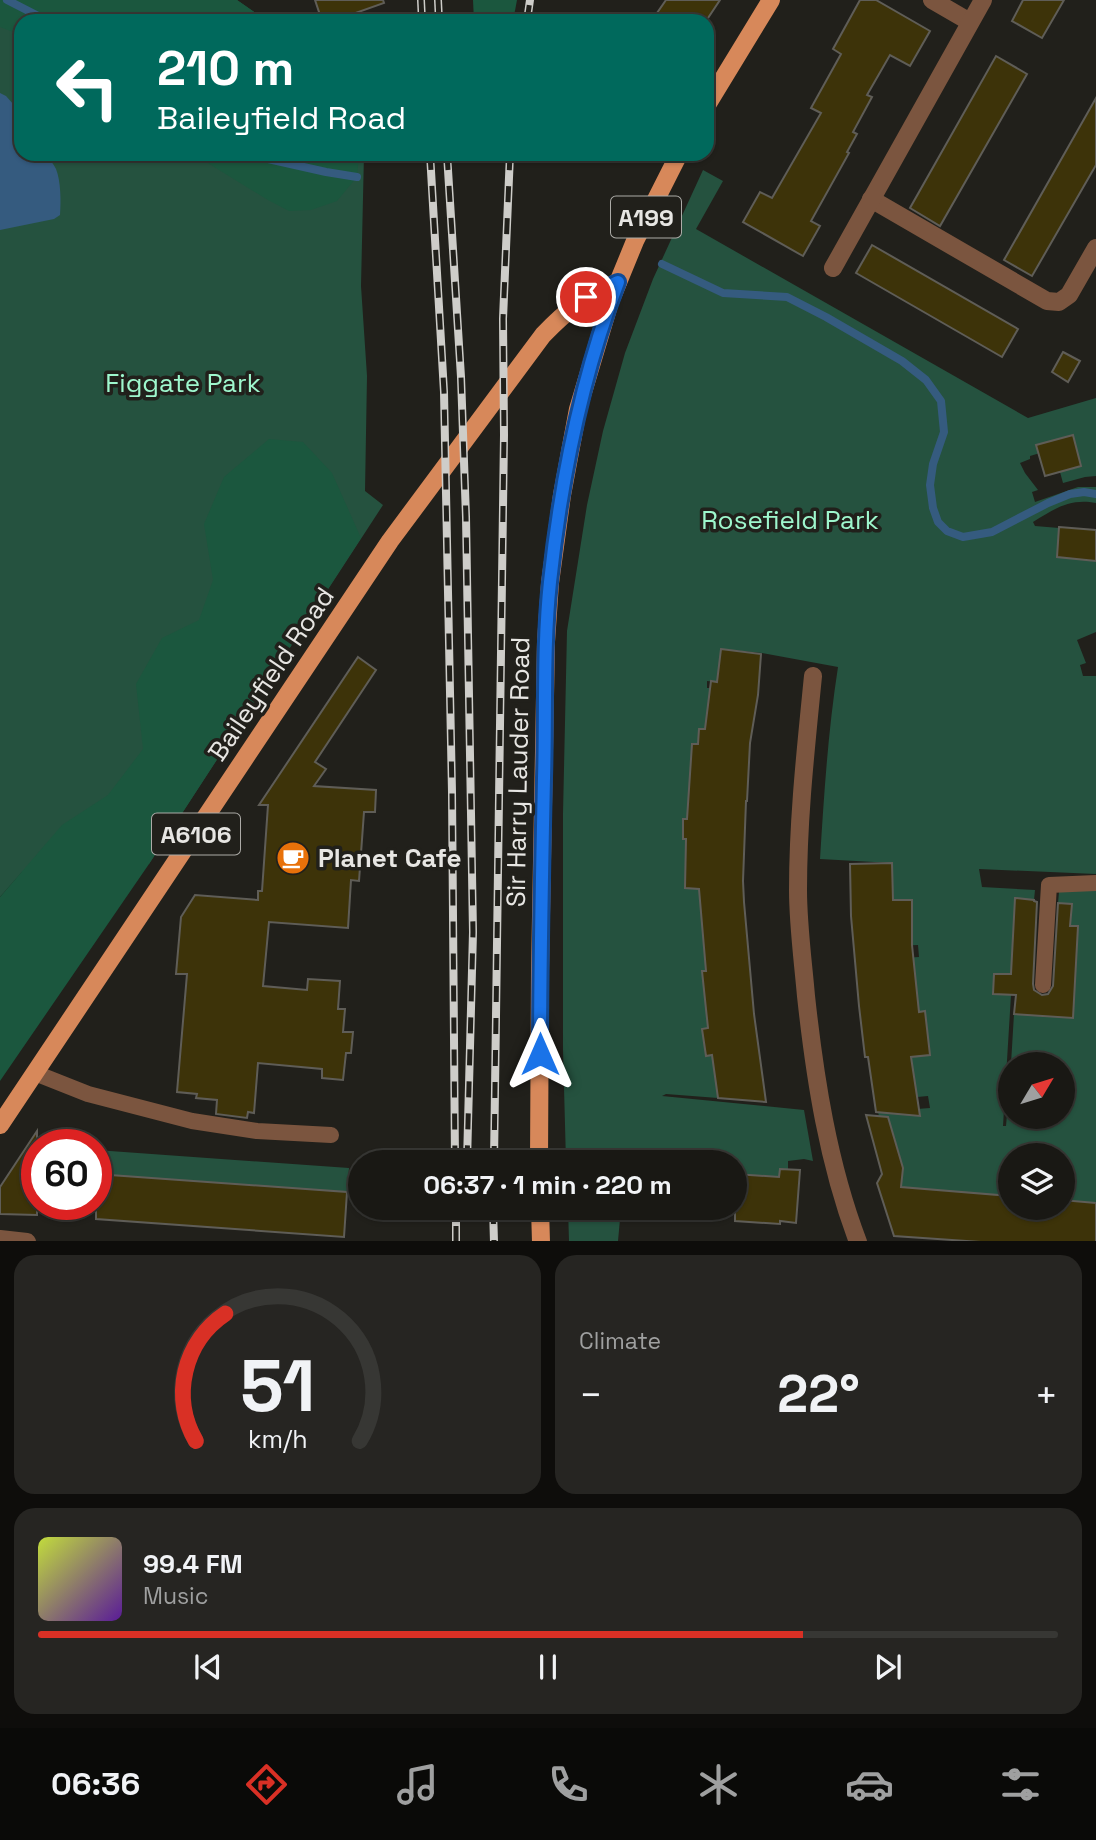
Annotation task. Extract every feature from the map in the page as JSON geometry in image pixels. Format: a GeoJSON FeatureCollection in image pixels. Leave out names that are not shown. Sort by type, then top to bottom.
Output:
{"type":"FeatureCollection","features":[{"type":"Feature","properties":{"kind":"main road"},"geometry":{"type":"LineString","coordinates":[[714,94],[771,0]]}},
{"type":"Feature","properties":{"kind":"main road","name":"Sir Harry Lauder Road"},"geometry":{"type":"LineString","coordinates":[[539,1150],[546,642],[550,583],[562,495],[573,432],[598,339],[618,282],[675,161]]}},
{"type":"Feature","properties":{"kind":"main road","name":"Baileyfield Road"},"geometry":{"type":"LineString","coordinates":[[0,1125],[406,520],[543,335],[563,314],[586,297],[618,282]]}},
{"type":"Feature","properties":{"kind":"main road"},"geometry":{"type":"LineString","coordinates":[[540,1220],[541,1241]]}},
{"type":"Feature","properties":{"kind":"street"},"geometry":{"type":"LineString","coordinates":[[932,0],[970,22]]}},
{"type":"Feature","properties":{"kind":"street"},"geometry":{"type":"LineString","coordinates":[[833,268],[983,0]]}},
{"type":"Feature","properties":{"kind":"street"},"geometry":{"type":"LineString","coordinates":[[871,199],[1047,301],[1059,302],[1069,295],[1096,247]]}},
{"type":"Feature","properties":{"kind":"street"},"geometry":{"type":"LineString","coordinates":[[813,676],[800,834],[798,891],[801,945],[818,1090],[833,1158],[858,1241]]}},
{"type":"Feature","properties":{"kind":"street"},"geometry":{"type":"LineString","coordinates":[[0,1239],[27,1241]]}},
{"type":"Feature","properties":{"kind":"lane"},"geometry":{"type":"LineString","coordinates":[[1043,985],[1049,885],[1096,883]]}},
{"type":"Feature","properties":{"kind":"lane"},"geometry":{"type":"LineString","coordinates":[[35,1073],[88,1094],[192,1121],[257,1131],[331,1135]]}},
{"type":"Feature","properties":{"kind":"green space","name":"Figgate Park"},"geometry":{"type":"Polygon","coordinates":[[[0,0],[237,0],[257,14],[14,14],[14,161],[364,161],[361,286],[367,376],[365,491],[383,505],[149,864],[22,872],[0,897],[0,0]]]}},
{"type":"Feature","properties":{"kind":"green space"},"geometry":{"type":"Polygon","coordinates":[[[0,0],[237,0],[257,14],[14,14],[14,32],[0,27],[0,0]]]}},
{"type":"Feature","properties":{"kind":"green space"},"geometry":{"type":"Polygon","coordinates":[[[473,0],[517,0],[514,14],[474,14],[473,0]]]}},
{"type":"Feature","properties":{"kind":"green space"},"geometry":{"type":"Polygon","coordinates":[[[205,161],[358,161],[357,177],[337,201],[311,210],[289,211],[205,161]]]}},
{"type":"Feature","properties":{"kind":"green space","name":"Rosefield Park"},"geometry":{"type":"Polygon","coordinates":[[[703,170],[723,181],[696,229],[1028,418],[1096,398],[1096,476],[1063,483],[1060,472],[1081,465],[1072,435],[1036,445],[1050,450],[1030,456],[1030,459],[1020,463],[1038,490],[1032,492],[1035,502],[1078,487],[1096,487],[1096,503],[1070,503],[1033,522],[1035,526],[1059,528],[1057,557],[1096,561],[1096,632],[1077,640],[1086,663],[1080,665],[1083,676],[1096,676],[1096,874],[979,869],[982,887],[1035,890],[1034,900],[1015,899],[1013,975],[994,974],[1011,995],[1008,1052],[998,1052],[998,1129],[1075,1129],[1075,1052],[1012,1052],[1014,1014],[1073,1017],[1078,927],[1070,926],[1072,904],[1058,903],[1059,892],[1096,890],[1096,1203],[1075,1201],[1075,1143],[998,1143],[998,1195],[901,1187],[900,1156],[888,1117],[879,1116],[878,1112],[930,1108],[928,1096],[917,1097],[908,1058],[930,1055],[906,1044],[917,995],[914,964],[857,970],[888,959],[919,957],[918,945],[895,946],[892,863],[820,859],[829,739],[838,667],[762,653],[721,649],[717,682],[707,681],[707,688],[710,688],[706,722],[749,729],[699,729],[698,736],[703,736],[702,744],[692,744],[692,752],[742,820],[683,819],[683,839],[700,839],[685,870],[685,888],[702,889],[742,911],[701,915],[706,971],[702,971],[708,1028],[703,1029],[706,1056],[712,1055],[718,1098],[666,1094],[662,1096],[804,1110],[813,1161],[788,1161],[788,1169],[780,1169],[779,1177],[747,1175],[747,1150],[566,1150],[563,814],[567,631],[587,505],[603,431],[625,353],[653,279],[703,170]]]}},
{"type":"Feature","properties":{"kind":"green space"},"geometry":{"type":"Polygon","coordinates":[[[269,439],[303,442],[332,473],[361,538],[149,864],[0,1081],[0,897],[62,825],[108,795],[143,749],[136,684],[162,638],[199,620],[213,580],[204,524],[224,477],[269,439]]]}},
{"type":"Feature","properties":{"kind":"green space"},"geometry":{"type":"Polygon","coordinates":[[[112,1151],[348,1168],[347,1192],[112,1175],[112,1151]]]}},
{"type":"Feature","properties":{"kind":"green space"},"geometry":{"type":"Polygon","coordinates":[[[568,1220],[620,1220],[618,1241],[569,1241],[568,1220]]]}},
{"type":"Feature","properties":{"kind":"water"},"geometry":{"type":"Polygon","coordinates":[[[0,93],[14,105],[14,161],[51,161],[60,185],[60,215],[54,219],[0,230],[0,93]]]}},
{"type":"Feature","properties":{"kind":"building"},"geometry":{"type":"Polygon","coordinates":[[[315,0],[383,0],[384,3],[353,14],[320,14],[315,0]]]}},
{"type":"Feature","properties":{"kind":"building"},"geometry":{"type":"Polygon","coordinates":[[[666,0],[720,0],[711,14],[657,13],[666,0]]]}},
{"type":"Feature","properties":{"kind":"building"},"geometry":{"type":"Polygon","coordinates":[[[860,0],[876,0],[930,31],[910,66],[890,55],[867,95],[872,97],[853,132],[857,134],[847,152],[849,153],[811,221],[820,226],[803,256],[743,222],[760,192],[772,198],[821,113],[811,108],[841,54],[833,49],[860,0]]]}},
{"type":"Feature","properties":{"kind":"building"},"geometry":{"type":"Polygon","coordinates":[[[1023,0],[1064,0],[1042,38],[1012,21],[1023,0]]]}},
{"type":"Feature","properties":{"kind":"building"},"geometry":{"type":"Polygon","coordinates":[[[996,56],[1027,74],[940,226],[910,208],[996,56]]]}},
{"type":"Feature","properties":{"kind":"building"},"geometry":{"type":"Polygon","coordinates":[[[1096,98],[1096,165],[1032,276],[1004,260],[1096,98]]]}},
{"type":"Feature","properties":{"kind":"building"},"geometry":{"type":"Polygon","coordinates":[[[872,245],[1018,329],[1002,357],[856,273],[872,245]]]}},
{"type":"Feature","properties":{"kind":"building"},"geometry":{"type":"Polygon","coordinates":[[[1063,352],[1080,361],[1068,382],[1052,372],[1063,352]]]}},
{"type":"Feature","properties":{"kind":"building"},"geometry":{"type":"Polygon","coordinates":[[[1073,435],[1081,466],[1045,476],[1036,445],[1073,435]]]}},
{"type":"Feature","properties":{"kind":"building"},"geometry":{"type":"Polygon","coordinates":[[[1059,527],[1096,530],[1096,561],[1057,557],[1059,527]]]}},
{"type":"Feature","properties":{"kind":"building"},"geometry":{"type":"Polygon","coordinates":[[[721,649],[761,654],[750,743],[743,881],[754,1014],[766,1102],[718,1098],[712,1055],[706,1056],[702,1029],[708,1028],[702,971],[706,971],[699,889],[685,888],[686,839],[683,839],[683,819],[687,819],[692,744],[698,744],[699,729],[705,729],[711,681],[717,682],[721,649]]]}},
{"type":"Feature","properties":{"kind":"building"},"geometry":{"type":"Polygon","coordinates":[[[358,657],[376,670],[315,762],[326,769],[314,786],[376,790],[375,812],[364,812],[359,881],[351,880],[348,928],[269,922],[263,986],[307,990],[308,979],[340,981],[338,1009],[345,1009],[343,1032],[353,1032],[351,1053],[346,1053],[343,1080],[322,1078],[322,1069],[258,1063],[254,1113],[248,1112],[247,1118],[216,1114],[217,1100],[196,1098],[197,1094],[177,1092],[187,974],[176,974],[181,917],[195,895],[258,900],[258,891],[262,891],[268,805],[259,805],[358,657]]]}},
{"type":"Feature","properties":{"kind":"building"},"geometry":{"type":"Polygon","coordinates":[[[892,863],[893,900],[912,900],[912,945],[919,1012],[925,1011],[930,1055],[911,1057],[920,1116],[876,1112],[868,1057],[865,1057],[859,1006],[851,916],[850,864],[892,863]]]}},
{"type":"Feature","properties":{"kind":"building"},"geometry":{"type":"Polygon","coordinates":[[[1015,898],[1037,902],[1033,984],[1034,990],[1042,995],[1048,994],[1053,986],[1058,903],[1072,904],[1070,926],[1078,926],[1073,1018],[1014,1014],[1016,995],[993,994],[994,974],[1011,974],[1015,898]]]}},
{"type":"Feature","properties":{"kind":"building"},"geometry":{"type":"Polygon","coordinates":[[[866,1115],[888,1117],[903,1168],[901,1187],[998,1195],[998,1220],[1075,1220],[1075,1201],[1096,1203],[1096,1241],[966,1241],[894,1236],[877,1183],[882,1174],[866,1115]]]}},
{"type":"Feature","properties":{"kind":"building"},"geometry":{"type":"Polygon","coordinates":[[[21,1155],[21,1215],[0,1214],[0,1187],[21,1155]]]}},
{"type":"Feature","properties":{"kind":"building"},"geometry":{"type":"Polygon","coordinates":[[[780,1169],[800,1170],[796,1223],[735,1221],[747,1220],[747,1175],[779,1177],[780,1169]]]}},
{"type":"Feature","properties":{"kind":"building"},"geometry":{"type":"Polygon","coordinates":[[[112,1175],[347,1192],[344,1237],[110,1220],[112,1220],[112,1175]]]}},
{"type":"Feature","properties":{"kind":"waterway"},"geometry":{"type":"LineString","coordinates":[[7,0],[34,14]]}},
{"type":"Feature","properties":{"kind":"waterway"},"geometry":{"type":"LineString","coordinates":[[277,161],[357,177]]}},
{"type":"Feature","properties":{"kind":"waterway"},"geometry":{"type":"LineString","coordinates":[[662,264],[723,293],[787,297],[902,361],[926,380],[941,401],[944,432],[933,464],[930,485],[938,522],[947,531],[963,537],[992,532],[1070,494],[1096,494]]}},
{"type":"Feature","properties":{"kind":"railway"},"geometry":{"type":"LineString","coordinates":[[421,0],[422,14]]}},
{"type":"Feature","properties":{"kind":"railway"},"geometry":{"type":"LineString","coordinates":[[438,0],[439,14]]}},
{"type":"Feature","properties":{"kind":"railway"},"geometry":{"type":"LineString","coordinates":[[528,14],[530,0]]}},
{"type":"Feature","properties":{"kind":"railway"},"geometry":{"type":"LineString","coordinates":[[430,161],[444,392],[452,792],[455,1150]]}},
{"type":"Feature","properties":{"kind":"railway"},"geometry":{"type":"LineString","coordinates":[[447,161],[461,377],[466,517],[473,932],[467,1150]]}},
{"type":"Feature","properties":{"kind":"railway"},"geometry":{"type":"LineString","coordinates":[[494,1150],[504,435],[503,319],[510,161]]}},
{"type":"Feature","properties":{"kind":"railway"},"geometry":{"type":"LineString","coordinates":[[456,1220],[456,1241]]}},
{"type":"Feature","properties":{"kind":"railway"},"geometry":{"type":"LineString","coordinates":[[493,1220],[494,1241]]}},
{"type":"Feature","properties":{"kind":"place","name":"Planet Cafe"},"geometry":{"type":"Point","coordinates":[293,858]}},
{"type":"Feature","properties":{"kind":"route"},"geometry":{"type":"LineString","coordinates":[[540,1054],[546,642],[550,583],[573,432],[587,374],[618,282],[586,297]]}}]}
